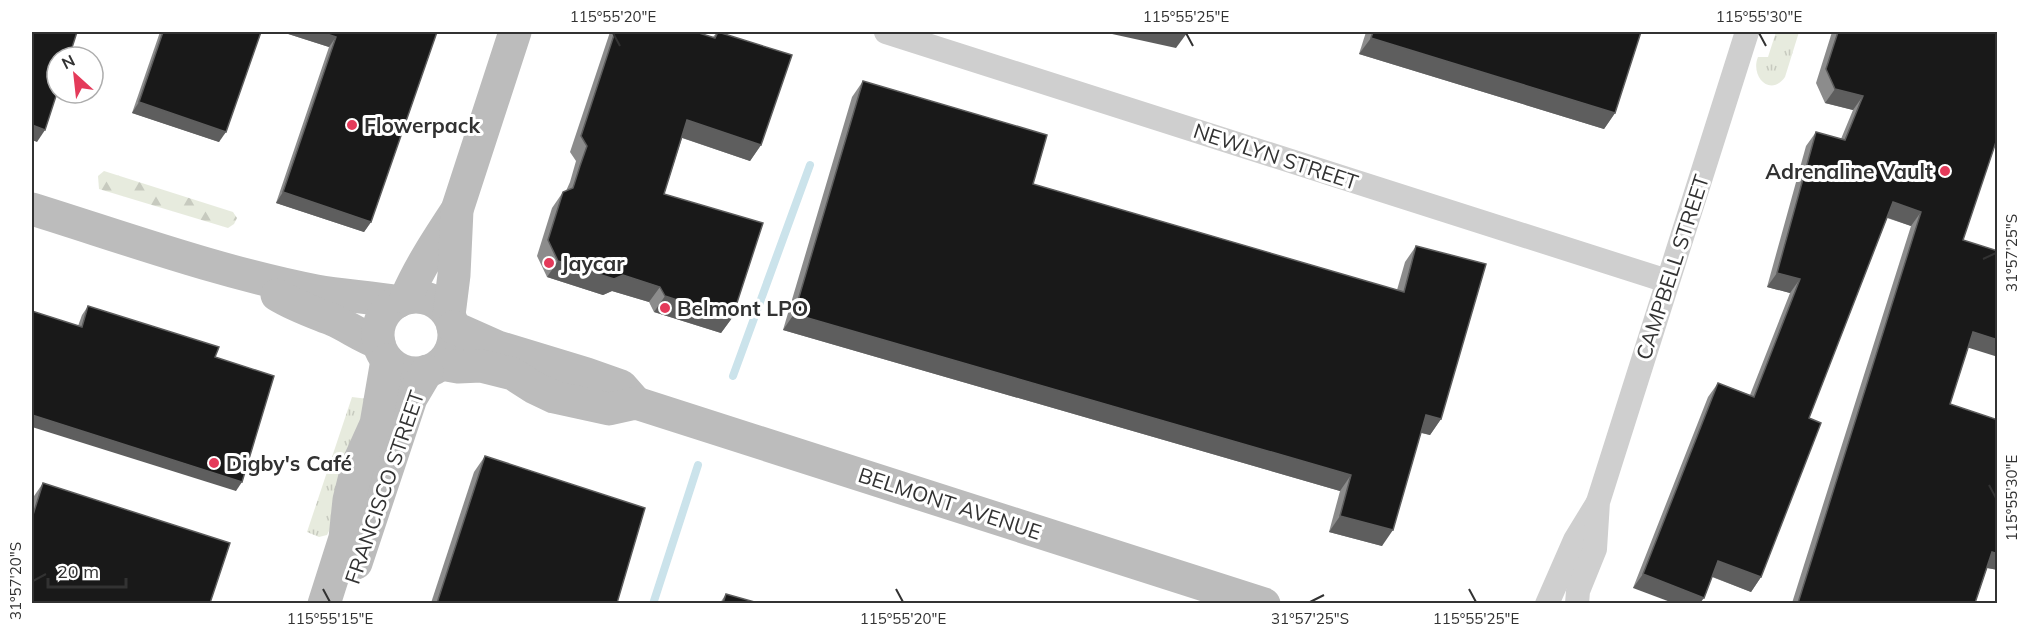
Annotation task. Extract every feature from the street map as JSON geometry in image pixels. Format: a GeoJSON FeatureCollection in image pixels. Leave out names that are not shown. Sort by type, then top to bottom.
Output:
{"type":"FeatureCollection","features":[{"type":"Feature","properties":{"kind":"main road"},"geometry":{"type":"LineString","coordinates":[[233,271],[300,308],[334,321],[360,336],[383,352],[399,369],[413,373],[434,368],[452,347],[451,321],[458,210],[515,32]]}},
{"type":"Feature","properties":{"kind":"main road"},"geometry":{"type":"LineString","coordinates":[[32,209],[233,271],[318,292],[402,300],[418,297],[430,300],[441,306],[451,321]]}},
{"type":"Feature","properties":{"kind":"main road"},"geometry":{"type":"LineString","coordinates":[[383,352],[379,327],[386,312],[402,300],[431,249],[458,210]]}},
{"type":"Feature","properties":{"kind":"main road","name":"BELMONT AVENUE"},"geometry":{"type":"LineString","coordinates":[[451,321],[498,347],[621,386],[636,404]]}},
{"type":"Feature","properties":{"kind":"main road","name":"FRANCISCO STREET"},"geometry":{"type":"LineString","coordinates":[[324,603],[345,538],[349,500],[358,464],[376,424],[383,352]]}},
{"type":"Feature","properties":{"kind":"main road","name":"BELMONT AVENUE"},"geometry":{"type":"LineString","coordinates":[[434,368],[481,366],[513,374],[554,397],[609,409],[636,404],[1264,603]]}},
{"type":"Feature","properties":{"kind":"main road","name":"FRANCISCO STREET"},"geometry":{"type":"LineString","coordinates":[[343,603],[411,398],[434,368]]}},
{"type":"Feature","properties":{"kind":"street","name":"NEWLYN STREET"},"geometry":{"type":"LineString","coordinates":[[886,32],[1667,280]]}},
{"type":"Feature","properties":{"kind":"street","name":"CAMPBELL STREET"},"geometry":{"type":"LineString","coordinates":[[1578,603],[1578,591],[1595,549],[1598,502],[1747,32]]}},
{"type":"Feature","properties":{"kind":"street","name":"CAMPBELL STREET"},"geometry":{"type":"LineString","coordinates":[[1547,603],[1575,540],[1598,502]]}},
{"type":"Feature","properties":{"kind":"green space"},"geometry":{"type":"Polygon","coordinates":[[[1776,32],[1799,32],[1785,77],[1779,83],[1768,85],[1759,77],[1756,64],[1758,57],[1768,57],[1776,32]]]}},
{"type":"Feature","properties":{"kind":"green space"},"geometry":{"type":"Polygon","coordinates":[[[104,171],[233,212],[237,218],[228,228],[99,189],[98,176],[104,171]]]}},
{"type":"Feature","properties":{"kind":"green space"},"geometry":{"type":"Polygon","coordinates":[[[352,397],[368,399],[330,529],[327,535],[319,537],[307,532],[352,397]]]}},
{"type":"Feature","properties":{"kind":"building"},"geometry":{"type":"Polygon","coordinates":[[[32,32],[77,32],[73,45],[45,45],[45,105],[53,105],[45,130],[32,125],[32,32]]]}},
{"type":"Feature","properties":{"kind":"building"},"geometry":{"type":"Polygon","coordinates":[[[163,32],[261,32],[226,132],[139,102],[163,32]]]}},
{"type":"Feature","properties":{"kind":"building","name":"Flowerpack"},"geometry":{"type":"Polygon","coordinates":[[[321,32],[437,32],[371,222],[283,192],[336,37],[321,32]]]}},
{"type":"Feature","properties":{"kind":"building"},"geometry":{"type":"Polygon","coordinates":[[[615,32],[696,32],[715,38],[718,32],[792,55],[761,145],[687,120],[664,194],[763,223],[732,318],[665,296],[660,287],[623,275],[614,279],[558,261],[548,240],[563,192],[573,188],[587,146],[581,136],[615,32]]]}},
{"type":"Feature","properties":{"kind":"building"},"geometry":{"type":"Polygon","coordinates":[[[1373,32],[1641,32],[1615,113],[1371,38],[1373,32]]]}},
{"type":"Feature","properties":{"kind":"building"},"geometry":{"type":"Polygon","coordinates":[[[1838,32],[1998,32],[1998,136],[1963,240],[1998,251],[1998,340],[1973,332],[1950,404],[1998,420],[1998,554],[1992,552],[1975,603],[1798,603],[1921,212],[1893,202],[1809,418],[1821,423],[1761,577],[1718,561],[1704,598],[1643,574],[1718,383],[1754,397],[1800,279],[1777,273],[1816,132],[1845,140],[1863,96],[1835,89],[1826,69],[1838,32]]]}},
{"type":"Feature","properties":{"kind":"building"},"geometry":{"type":"Polygon","coordinates":[[[863,81],[1047,135],[1033,184],[1404,292],[1416,246],[1486,264],[1441,419],[1426,415],[1393,530],[1340,516],[1351,475],[794,314],[863,81]]]}},
{"type":"Feature","properties":{"kind":"building"},"geometry":{"type":"Polygon","coordinates":[[[88,306],[219,347],[215,357],[274,376],[242,482],[32,415],[32,311],[82,327],[88,306]]]}},
{"type":"Feature","properties":{"kind":"building"},"geometry":{"type":"Polygon","coordinates":[[[485,456],[645,508],[617,603],[437,603],[485,456]]]}},
{"type":"Feature","properties":{"kind":"building"},"geometry":{"type":"Polygon","coordinates":[[[43,483],[230,543],[210,603],[32,603],[32,518],[43,483]]]}},
{"type":"Feature","properties":{"kind":"building"},"geometry":{"type":"Polygon","coordinates":[[[726,594],[758,603],[723,603],[726,594]]]}},
{"type":"Feature","properties":{"kind":"waterway"},"geometry":{"type":"LineString","coordinates":[[733,376],[810,165]]}},
{"type":"Feature","properties":{"kind":"waterway"},"geometry":{"type":"LineString","coordinates":[[653,604],[698,465]]}},
{"type":"Feature","properties":{"kind":"place","name":"Flowerpack"},"geometry":{"type":"Point","coordinates":[352,125]}},
{"type":"Feature","properties":{"kind":"place","name":"Adrenaline Vault"},"geometry":{"type":"Point","coordinates":[1945,171]}},
{"type":"Feature","properties":{"kind":"place","name":"Jaycar"},"geometry":{"type":"Point","coordinates":[549,263]}},
{"type":"Feature","properties":{"kind":"place","name":"Belmont LPO"},"geometry":{"type":"Point","coordinates":[665,308]}},
{"type":"Feature","properties":{"kind":"place","name":"Digby's Café"},"geometry":{"type":"Point","coordinates":[214,463]}}]}
